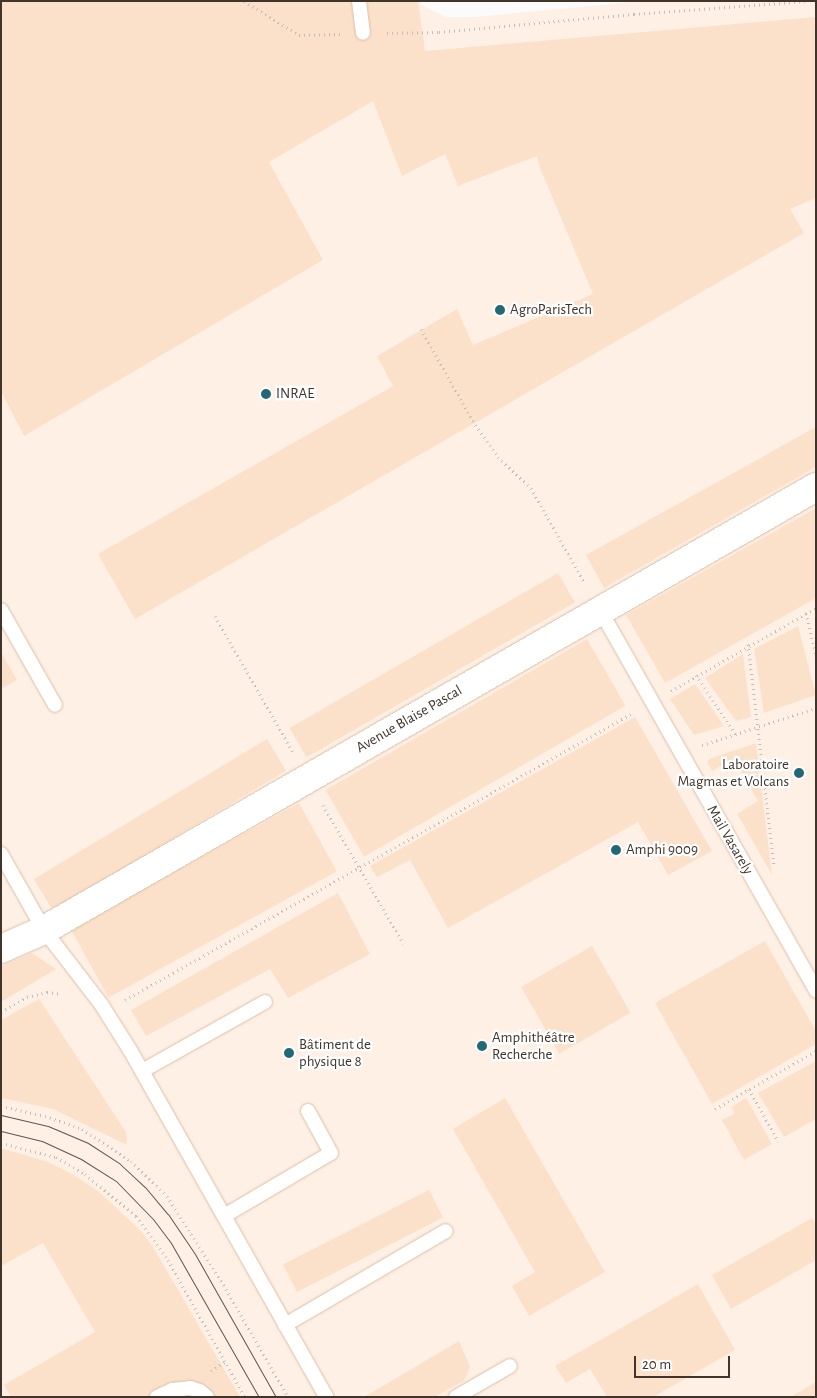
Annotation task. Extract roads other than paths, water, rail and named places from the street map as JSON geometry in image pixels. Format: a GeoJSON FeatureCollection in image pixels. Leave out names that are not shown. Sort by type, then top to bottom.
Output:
{"type":"FeatureCollection","features":[{"type":"Feature","properties":{"kind":"street","name":"Avenue Blaise Pascal"},"geometry":{"type":"LineString","coordinates":[[1,949],[44,930],[816,487]]}},
{"type":"Feature","properties":{"kind":"lane"},"geometry":{"type":"LineString","coordinates":[[359,1],[363,33]]}},
{"type":"Feature","properties":{"kind":"lane"},"geometry":{"type":"LineString","coordinates":[[1,610],[55,705]]}},
{"type":"Feature","properties":{"kind":"lane","name":"Mail Vasarely"},"geometry":{"type":"LineString","coordinates":[[600,610],[816,991]]}},
{"type":"Feature","properties":{"kind":"lane"},"geometry":{"type":"LineString","coordinates":[[1,854],[44,930],[101,1004],[142,1071],[326,1397]]}},
{"type":"Feature","properties":{"kind":"lane"},"geometry":{"type":"LineString","coordinates":[[142,1071],[265,1002]]}},
{"type":"Feature","properties":{"kind":"lane"},"geometry":{"type":"LineString","coordinates":[[224,1216],[331,1153],[308,1111]]}},
{"type":"Feature","properties":{"kind":"lane"},"geometry":{"type":"LineString","coordinates":[[285,1325],[446,1231]]}},
{"type":"Feature","properties":{"kind":"lane"},"geometry":{"type":"LineString","coordinates":[[456,1397],[510,1366]]}},
{"type":"Feature","properties":{"kind":"lane"},"geometry":{"type":"LineString","coordinates":[[157,1397],[172,1390],[190,1388],[200,1391],[207,1397]]}},
{"type":"Feature","properties":{"kind":"tram line"},"geometry":{"type":"LineString","coordinates":[[1,1115],[48,1126],[88,1143],[120,1164],[145,1187],[168,1214],[195,1254],[276,1397]]}},
{"type":"Feature","properties":{"kind":"tram line"},"geometry":{"type":"LineString","coordinates":[[1,1131],[42,1141],[81,1159],[116,1181],[153,1219],[171,1243],[259,1397]]}},
{"type":"Feature","properties":{"kind":"place","name":"AgroParisTech"},"geometry":{"type":"Point","coordinates":[500,310]}},
{"type":"Feature","properties":{"kind":"place","name":"INRAE"},"geometry":{"type":"Point","coordinates":[266,394]}},
{"type":"Feature","properties":{"kind":"place","name":"Laboratoire Magmas et Volcans"},"geometry":{"type":"Point","coordinates":[799,773]}},
{"type":"Feature","properties":{"kind":"place","name":"Amphi 9009"},"geometry":{"type":"Point","coordinates":[616,850]}},
{"type":"Feature","properties":{"kind":"place","name":"Amphithéâtre Recherche"},"geometry":{"type":"Point","coordinates":[482,1046]}},
{"type":"Feature","properties":{"kind":"place","name":"Bâtiment de physique 8"},"geometry":{"type":"Point","coordinates":[289,1053]}}]}
